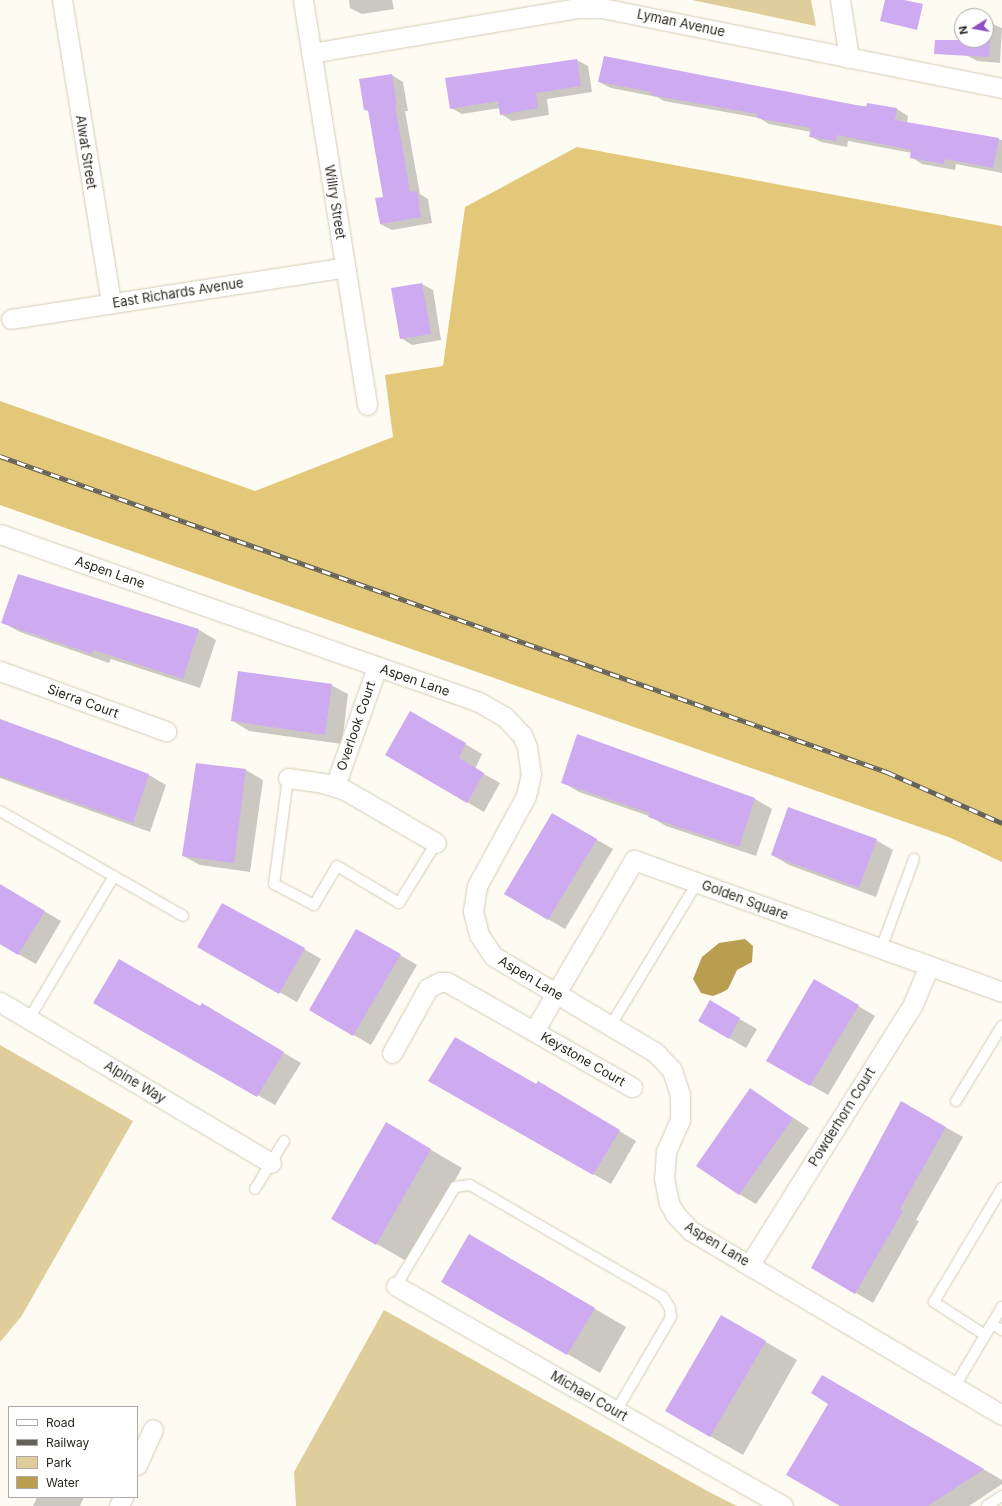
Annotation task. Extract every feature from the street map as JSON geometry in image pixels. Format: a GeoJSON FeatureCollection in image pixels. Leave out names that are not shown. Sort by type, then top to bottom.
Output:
{"type":"FeatureCollection","features":[{"type":"Feature","properties":{"kind":"street","name":"Alwat Street"},"geometry":{"type":"LineString","coordinates":[[62,0],[111,303]]}},
{"type":"Feature","properties":{"kind":"street","name":"Willry Street"},"geometry":{"type":"LineString","coordinates":[[303,0],[367,405]]}},
{"type":"Feature","properties":{"kind":"street"},"geometry":{"type":"LineString","coordinates":[[840,0],[849,58]]}},
{"type":"Feature","properties":{"kind":"street","name":"Lyman Avenue"},"geometry":{"type":"LineString","coordinates":[[311,53],[578,8],[602,8],[1002,88]]}},
{"type":"Feature","properties":{"kind":"street","name":"East Richards Avenue"},"geometry":{"type":"LineString","coordinates":[[11,319],[345,267]]}},
{"type":"Feature","properties":{"kind":"street","name":"Aspen Lane"},"geometry":{"type":"LineString","coordinates":[[0,534],[377,667],[493,709],[505,716],[522,735],[530,761],[530,786],[477,886],[473,911],[479,935],[493,956],[655,1052],[672,1070],[677,1082],[680,1120],[664,1165],[665,1190],[674,1214],[691,1231],[750,1264],[1002,1415]]}},
{"type":"Feature","properties":{"kind":"street","name":"Overlook Court"},"geometry":{"type":"LineString","coordinates":[[335,786],[377,667]]}},
{"type":"Feature","properties":{"kind":"street","name":"Sierra Court"},"geometry":{"type":"LineString","coordinates":[[0,671],[166,731]]}},
{"type":"Feature","properties":{"kind":"street","name":"Overlook Court"},"geometry":{"type":"LineString","coordinates":[[288,778],[335,786],[436,844]]}},
{"type":"Feature","properties":{"kind":"street","name":"Golden Square"},"geometry":{"type":"LineString","coordinates":[[557,994],[634,860],[1002,992]]}},
{"type":"Feature","properties":{"kind":"street","name":"Powderhorn Court"},"geometry":{"type":"LineString","coordinates":[[750,1264],[913,1004],[930,966]]}},
{"type":"Feature","properties":{"kind":"street","name":"Keystone Court"},"geometry":{"type":"LineString","coordinates":[[392,1053],[428,988],[440,982],[454,985],[632,1087]]}},
{"type":"Feature","properties":{"kind":"street","name":"Keystone Court"},"geometry":{"type":"LineString","coordinates":[[534,1031],[557,994]]}},
{"type":"Feature","properties":{"kind":"street","name":"Alpine Way"},"geometry":{"type":"LineString","coordinates":[[0,1002],[271,1163]]}},
{"type":"Feature","properties":{"kind":"street","name":"Michael Court"},"geometry":{"type":"LineString","coordinates":[[396,1286],[783,1506]]}},
{"type":"Feature","properties":{"kind":"street"},"geometry":{"type":"LineString","coordinates":[[138,1463],[153,1429]]}},
{"type":"Feature","properties":{"kind":"lane"},"geometry":{"type":"LineString","coordinates":[[288,778],[274,884],[314,905],[337,866],[399,903],[436,844]]}},
{"type":"Feature","properties":{"kind":"lane"},"geometry":{"type":"LineString","coordinates":[[0,811],[183,916]]}},
{"type":"Feature","properties":{"kind":"lane"},"geometry":{"type":"LineString","coordinates":[[881,949],[914,859]]}},
{"type":"Feature","properties":{"kind":"lane"},"geometry":{"type":"LineString","coordinates":[[29,1019],[114,876]]}},
{"type":"Feature","properties":{"kind":"lane"},"geometry":{"type":"LineString","coordinates":[[611,1026],[697,883]]}},
{"type":"Feature","properties":{"kind":"lane"},"geometry":{"type":"LineString","coordinates":[[956,1101],[1002,1026]]}},
{"type":"Feature","properties":{"kind":"lane"},"geometry":{"type":"LineString","coordinates":[[255,1189],[284,1141]]}},
{"type":"Feature","properties":{"kind":"lane"},"geometry":{"type":"LineString","coordinates":[[396,1286],[455,1187],[470,1185],[663,1297],[670,1308],[671,1317],[616,1411]]}},
{"type":"Feature","properties":{"kind":"lane"},"geometry":{"type":"LineString","coordinates":[[985,1335],[934,1302],[1002,1188]]}},
{"type":"Feature","properties":{"kind":"lane"},"geometry":{"type":"LineString","coordinates":[[955,1386],[1002,1307]]}},
{"type":"Feature","properties":{"kind":"lane"},"geometry":{"type":"LineString","coordinates":[[992,1324],[1002,1330]]}},
{"type":"Feature","properties":{"kind":"lane"},"geometry":{"type":"LineString","coordinates":[[987,1506],[1002,1496]]}},
{"type":"Feature","properties":{"kind":"green space"},"geometry":{"type":"Polygon","coordinates":[[[692,0],[811,0],[816,26],[692,0]]]}},
{"type":"Feature","properties":{"kind":"green space"},"geometry":{"type":"Polygon","coordinates":[[[0,1045],[133,1121],[21,1317],[0,1342],[0,1045]]]}},
{"type":"Feature","properties":{"kind":"green space"},"geometry":{"type":"Polygon","coordinates":[[[384,1310],[711,1493],[737,1506],[296,1506],[294,1472],[384,1310]]]}},
{"type":"Feature","properties":{"kind":"shaded area"},"geometry":{"type":"Polygon","coordinates":[[[577,147],[1002,226],[1002,862],[951,838],[0,505],[0,401],[255,491],[393,437],[385,375],[443,366],[465,207],[577,147]]]}},
{"type":"Feature","properties":{"kind":"water"},"geometry":{"type":"Polygon","coordinates":[[[745,939],[753,946],[752,962],[737,970],[728,989],[713,996],[701,993],[693,979],[702,957],[719,943],[745,939]]]}},
{"type":"Feature","properties":{"kind":"building"},"geometry":{"type":"Polygon","coordinates":[[[885,0],[904,0],[923,4],[917,30],[880,21],[885,0]]]}},
{"type":"Feature","properties":{"kind":"building"},"geometry":{"type":"Polygon","coordinates":[[[935,40],[954,40],[954,48],[990,48],[989,57],[934,54],[935,40]]]}},
{"type":"Feature","properties":{"kind":"building"},"geometry":{"type":"Polygon","coordinates":[[[604,56],[866,107],[867,103],[897,108],[895,120],[999,138],[993,168],[945,159],[944,164],[910,158],[911,150],[837,135],[836,141],[809,137],[811,128],[757,118],[757,114],[651,95],[652,92],[598,82],[604,56]]]}},
{"type":"Feature","properties":{"kind":"building"},"geometry":{"type":"Polygon","coordinates":[[[577,59],[581,86],[536,93],[538,108],[500,115],[498,101],[450,109],[445,78],[577,59]]]}},
{"type":"Feature","properties":{"kind":"building"},"geometry":{"type":"Polygon","coordinates":[[[392,74],[397,105],[395,105],[410,192],[417,191],[421,217],[380,224],[375,198],[383,197],[368,110],[364,110],[359,79],[392,74]]]}},
{"type":"Feature","properties":{"kind":"building"},"geometry":{"type":"Polygon","coordinates":[[[422,283],[431,334],[400,339],[391,288],[422,283]]]}},
{"type":"Feature","properties":{"kind":"building"},"geometry":{"type":"Polygon","coordinates":[[[18,574],[199,629],[183,679],[94,650],[92,654],[1,623],[18,574]]]}},
{"type":"Feature","properties":{"kind":"building"},"geometry":{"type":"Polygon","coordinates":[[[238,671],[332,684],[325,735],[231,721],[238,671]]]}},
{"type":"Feature","properties":{"kind":"building"},"geometry":{"type":"Polygon","coordinates":[[[410,711],[466,743],[459,758],[484,773],[467,803],[385,755],[410,711]]]}},
{"type":"Feature","properties":{"kind":"building"},"geometry":{"type":"Polygon","coordinates":[[[0,719],[149,774],[133,823],[0,776],[0,719]]]}},
{"type":"Feature","properties":{"kind":"building"},"geometry":{"type":"Polygon","coordinates":[[[577,734],[755,798],[739,847],[648,817],[650,813],[561,783],[577,734]]]}},
{"type":"Feature","properties":{"kind":"building"},"geometry":{"type":"Polygon","coordinates":[[[196,763],[246,769],[234,863],[182,856],[196,763]]]}},
{"type":"Feature","properties":{"kind":"building"},"geometry":{"type":"Polygon","coordinates":[[[788,807],[877,839],[859,888],[771,855],[788,807]]]}},
{"type":"Feature","properties":{"kind":"building"},"geometry":{"type":"Polygon","coordinates":[[[552,813],[597,839],[548,920],[504,894],[552,813]]]}},
{"type":"Feature","properties":{"kind":"building"},"geometry":{"type":"Polygon","coordinates":[[[0,884],[45,911],[18,955],[0,944],[0,884]]]}},
{"type":"Feature","properties":{"kind":"building"},"geometry":{"type":"Polygon","coordinates":[[[222,903],[305,948],[279,994],[197,947],[222,903]]]}},
{"type":"Feature","properties":{"kind":"building"},"geometry":{"type":"Polygon","coordinates":[[[356,929],[401,954],[353,1036],[309,1010],[356,929]]]}},
{"type":"Feature","properties":{"kind":"building"},"geometry":{"type":"Polygon","coordinates":[[[119,959],[200,1006],[202,1003],[284,1052],[257,1097],[93,1003],[119,959]]]}},
{"type":"Feature","properties":{"kind":"building"},"geometry":{"type":"Polygon","coordinates":[[[814,979],[859,1005],[810,1086],[766,1061],[814,979]]]}},
{"type":"Feature","properties":{"kind":"building"},"geometry":{"type":"Polygon","coordinates":[[[710,1000],[740,1018],[729,1039],[698,1021],[710,1000]]]}},
{"type":"Feature","properties":{"kind":"building"},"geometry":{"type":"Polygon","coordinates":[[[455,1037],[536,1084],[538,1081],[620,1130],[593,1175],[428,1081],[455,1037]]]}},
{"type":"Feature","properties":{"kind":"building"},"geometry":{"type":"Polygon","coordinates":[[[750,1088],[793,1118],[739,1195],[696,1166],[750,1088]]]}},
{"type":"Feature","properties":{"kind":"building"},"geometry":{"type":"Polygon","coordinates":[[[901,1101],[946,1127],[900,1209],[903,1211],[855,1294],[811,1268],[901,1101]]]}},
{"type":"Feature","properties":{"kind":"building"},"geometry":{"type":"Polygon","coordinates":[[[386,1122],[431,1149],[376,1245],[331,1219],[386,1122]]]}},
{"type":"Feature","properties":{"kind":"building"},"geometry":{"type":"Polygon","coordinates":[[[469,1234],[595,1308],[567,1355],[441,1282],[469,1234]]]}},
{"type":"Feature","properties":{"kind":"building"},"geometry":{"type":"Polygon","coordinates":[[[721,1315],[766,1341],[710,1437],[665,1411],[721,1315]]]}},
{"type":"Feature","properties":{"kind":"building"},"geometry":{"type":"Polygon","coordinates":[[[822,1375],[984,1469],[928,1506],[840,1506],[786,1475],[828,1404],[811,1393],[822,1375]]]}},
{"type":"Feature","properties":{"kind":"railway"},"geometry":{"type":"LineString","coordinates":[[0,456],[887,772],[1002,823]]}}]}
